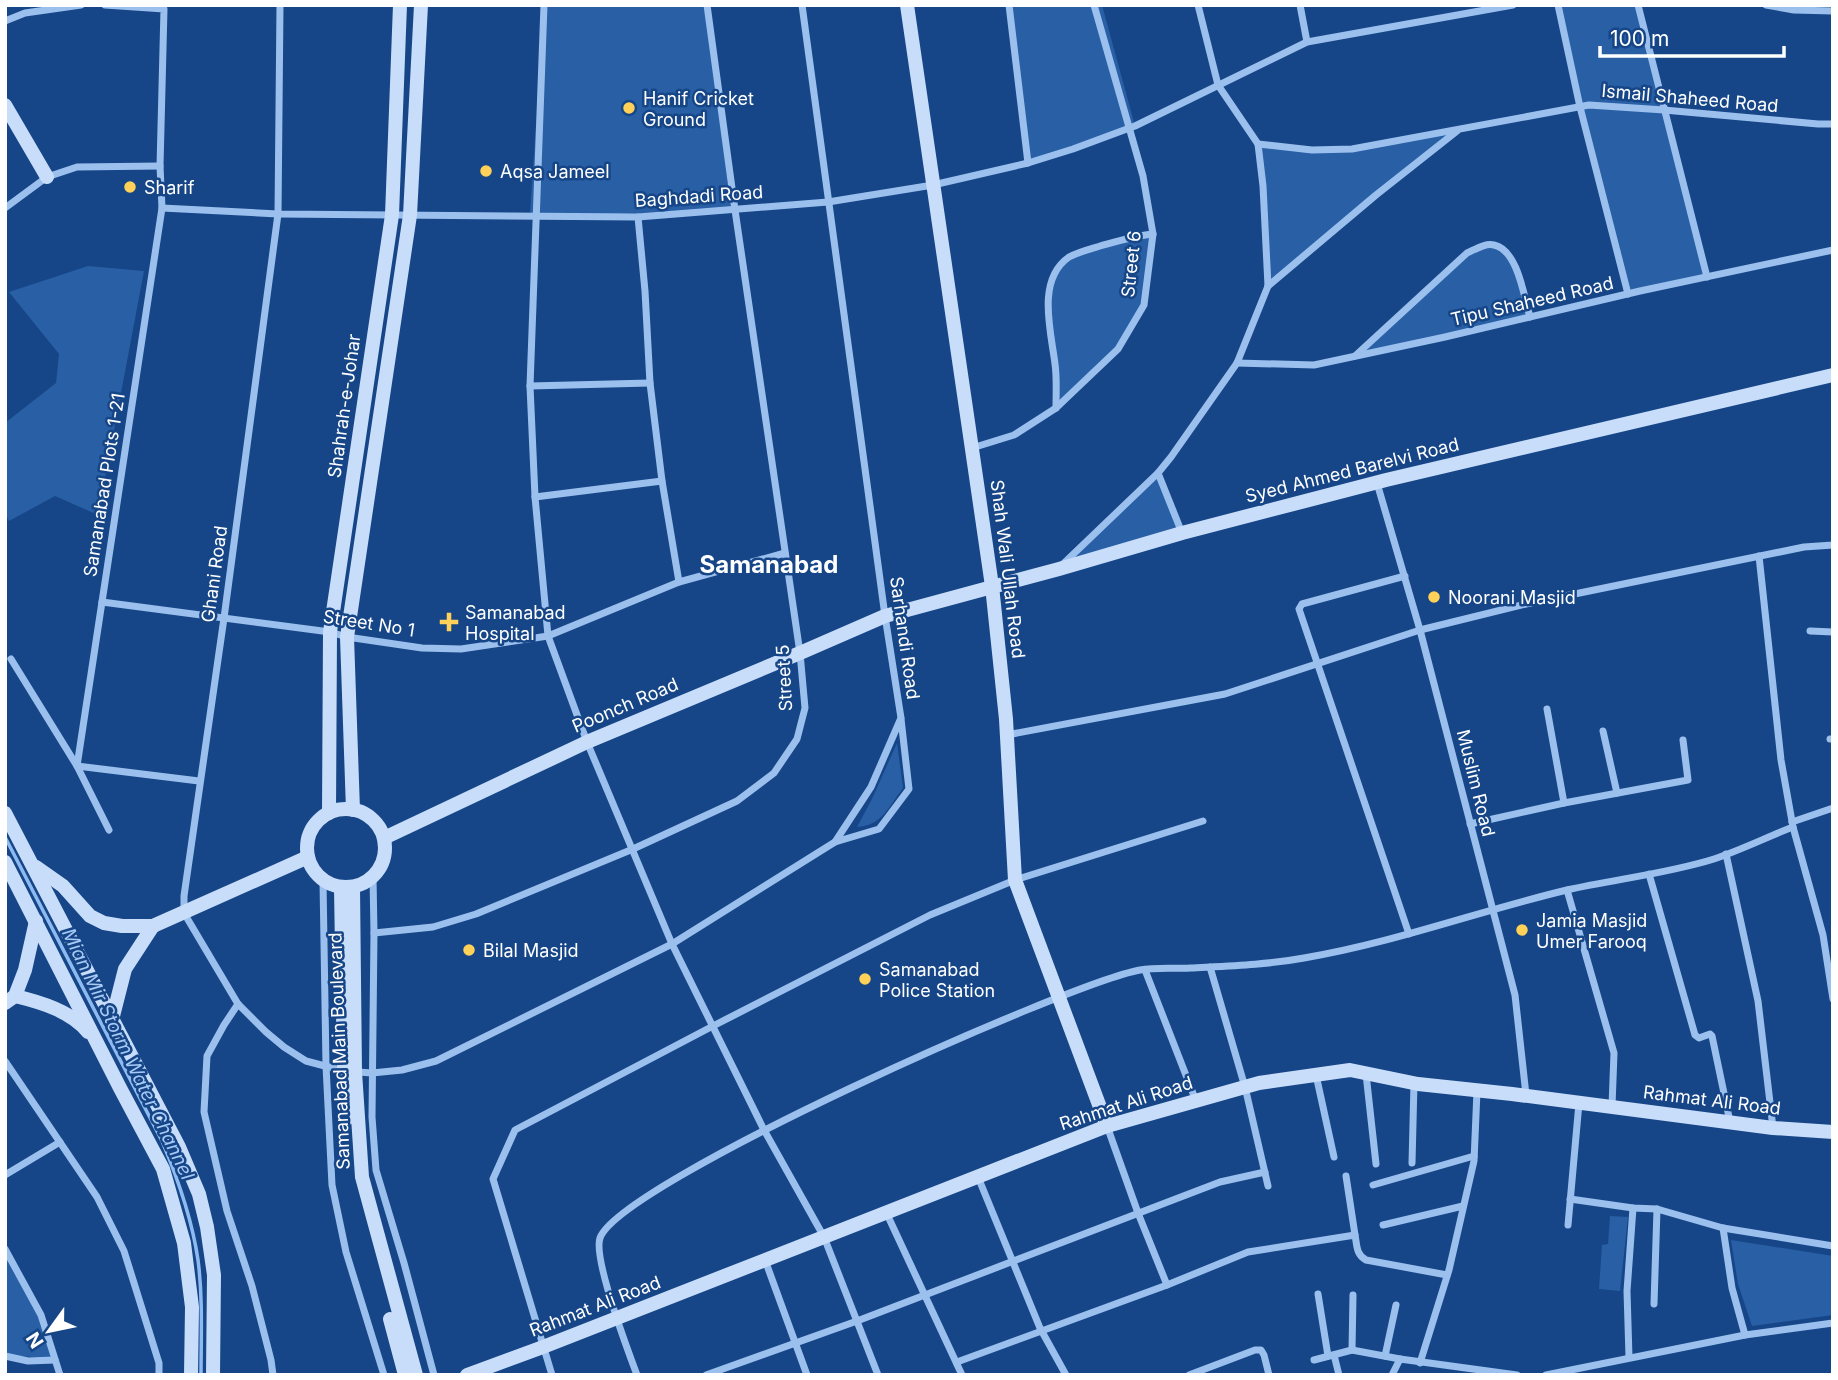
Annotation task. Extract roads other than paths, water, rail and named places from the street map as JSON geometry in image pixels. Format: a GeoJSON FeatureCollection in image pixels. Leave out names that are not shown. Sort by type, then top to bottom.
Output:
{"type":"FeatureCollection","features":[{"type":"Feature","properties":{"kind":"main road","name":"Shahrah-e-Johar"},"geometry":{"type":"LineString","coordinates":[[329,813],[330,632],[392,215],[400,5]]}},
{"type":"Feature","properties":{"kind":"main road","name":"Shahrah-e-Johar"},"geometry":{"type":"LineString","coordinates":[[353,810],[347,637],[410,215],[421,5]]}},
{"type":"Feature","properties":{"kind":"main road","name":"Shah Wali Ullah Road"},"geometry":{"type":"LineString","coordinates":[[907,5],[992,586],[1007,735],[1016,880],[1107,1126]]}},
{"type":"Feature","properties":{"kind":"main road"},"geometry":{"type":"LineString","coordinates":[[5,105],[47,177]]}},
{"type":"Feature","properties":{"kind":"main road","name":"Syed Ahmed Barelvi Road"},"geometry":{"type":"LineString","coordinates":[[885,616],[1182,533],[1377,483],[1833,375]]}},
{"type":"Feature","properties":{"kind":"main road","name":"Poonch Road"},"geometry":{"type":"LineString","coordinates":[[384,838],[587,742],[885,616]]}},
{"type":"Feature","properties":{"kind":"main road"},"geometry":{"type":"LineString","coordinates":[[341,809],[364,813],[373,820],[384,838],[382,866],[364,884],[347,888],[323,881],[311,867],[307,858],[310,831],[318,820],[329,813],[341,809]]}},
{"type":"Feature","properties":{"kind":"main road"},"geometry":{"type":"LineString","coordinates":[[5,813],[179,1147],[199,1194],[214,1275],[213,1375]]}},
{"type":"Feature","properties":{"kind":"main road"},"geometry":{"type":"LineString","coordinates":[[32,864],[63,886],[90,916],[104,923],[122,926],[153,926],[307,858]]}},
{"type":"Feature","properties":{"kind":"main road"},"geometry":{"type":"LineString","coordinates":[[5,862],[163,1169],[184,1243],[192,1307],[191,1375]]}},
{"type":"Feature","properties":{"kind":"main road","name":"Samanabad Main Boulevard"},"geometry":{"type":"LineString","coordinates":[[347,888],[353,1178],[405,1375]]}},
{"type":"Feature","properties":{"kind":"main road"},"geometry":{"type":"LineString","coordinates":[[36,921],[25,970],[10,999],[40,1002],[63,1013],[84,1027],[98,1045]]}},
{"type":"Feature","properties":{"kind":"main road"},"geometry":{"type":"LineString","coordinates":[[112,1020],[125,969],[153,926]]}},
{"type":"Feature","properties":{"kind":"main road","name":"Rahmat Ali Road"},"geometry":{"type":"LineString","coordinates":[[467,1375],[1107,1126],[1259,1083],[1350,1070],[1414,1083],[1773,1128],[1833,1132]]}},
{"type":"Feature","properties":{"kind":"main road","name":"Samanabad Main Boulevard"},"geometry":{"type":"LineString","coordinates":[[350,1072],[364,1188],[416,1375]]}},
{"type":"Feature","properties":{"kind":"street"},"geometry":{"type":"LineString","coordinates":[[5,21],[25,9],[81,5]]}},
{"type":"Feature","properties":{"kind":"street","name":"Samanabad Plots 1-21"},"geometry":{"type":"LineString","coordinates":[[77,766],[162,208],[160,166],[164,9],[105,5]]}},
{"type":"Feature","properties":{"kind":"street","name":"Ghani Road"},"geometry":{"type":"LineString","coordinates":[[184,913],[184,896],[278,214],[280,5]]}},
{"type":"Feature","properties":{"kind":"street"},"geometry":{"type":"LineString","coordinates":[[544,5],[530,386],[535,496],[548,636],[587,742],[672,944],[764,1130],[824,1237],[878,1375]]}},
{"type":"Feature","properties":{"kind":"street","name":"Street 5"},"geometry":{"type":"LineString","coordinates":[[374,933],[433,926],[476,914],[634,849],[737,801],[774,773],[797,739],[805,708],[800,653],[707,5]]}},
{"type":"Feature","properties":{"kind":"street","name":"Sarhandi Road"},"geometry":{"type":"LineString","coordinates":[[350,1072],[402,1070],[436,1061],[672,944],[835,842],[871,787],[901,718],[802,5]]}},
{"type":"Feature","properties":{"kind":"street"},"geometry":{"type":"LineString","coordinates":[[1009,5],[1028,163]]}},
{"type":"Feature","properties":{"kind":"street","name":"Street 6"},"geometry":{"type":"LineString","coordinates":[[972,448],[1014,435],[1056,408],[1118,349],[1144,305],[1153,234],[1143,176],[1094,5]]}},
{"type":"Feature","properties":{"kind":"street"},"geometry":{"type":"LineString","coordinates":[[1059,569],[1158,472],[1237,363],[1268,286],[1264,186],[1258,144],[1218,85],[1198,5]]}},
{"type":"Feature","properties":{"kind":"street"},"geometry":{"type":"LineString","coordinates":[[1300,5],[1307,42]]}},
{"type":"Feature","properties":{"kind":"street","name":"Baghdadi Road"},"geometry":{"type":"LineString","coordinates":[[162,208],[278,214],[638,217],[828,202],[933,185],[1028,163],[1129,129],[1307,42],[1513,5]]}},
{"type":"Feature","properties":{"kind":"street"},"geometry":{"type":"LineString","coordinates":[[1558,5],[1580,107],[1628,294]]}},
{"type":"Feature","properties":{"kind":"street"},"geometry":{"type":"LineString","coordinates":[[1638,5],[1707,277]]}},
{"type":"Feature","properties":{"kind":"street"},"geometry":{"type":"LineString","coordinates":[[1766,5],[1794,10],[1833,10]]}},
{"type":"Feature","properties":{"kind":"street","name":"Ismail Shaheed Road"},"geometry":{"type":"LineString","coordinates":[[1268,286],[1461,128],[1589,105],[1833,124]]}},
{"type":"Feature","properties":{"kind":"street"},"geometry":{"type":"LineString","coordinates":[[1258,144],[1312,150],[1352,149],[1461,128]]}},
{"type":"Feature","properties":{"kind":"street"},"geometry":{"type":"LineString","coordinates":[[5,208],[47,177],[77,167],[160,166]]}},
{"type":"Feature","properties":{"kind":"street"},"geometry":{"type":"LineString","coordinates":[[638,217],[650,383],[678,582]]}},
{"type":"Feature","properties":{"kind":"street"},"geometry":{"type":"LineString","coordinates":[[1056,408],[1055,366],[1049,332],[1050,283],[1059,267],[1070,257],[1133,236],[1153,234]]}},
{"type":"Feature","properties":{"kind":"street"},"geometry":{"type":"LineString","coordinates":[[1354,356],[1468,253],[1486,245],[1496,245],[1508,253],[1515,265],[1530,317]]}},
{"type":"Feature","properties":{"kind":"street","name":"Tipu Shaheed Road"},"geometry":{"type":"LineString","coordinates":[[1237,363],[1314,365],[1833,250]]}},
{"type":"Feature","properties":{"kind":"street"},"geometry":{"type":"LineString","coordinates":[[530,386],[650,383]]}},
{"type":"Feature","properties":{"kind":"street"},"geometry":{"type":"LineString","coordinates":[[1158,472],[1182,533]]}},
{"type":"Feature","properties":{"kind":"street"},"geometry":{"type":"LineString","coordinates":[[535,496],[662,481]]}},
{"type":"Feature","properties":{"kind":"street","name":"Muslim Road"},"geometry":{"type":"LineString","coordinates":[[1377,483],[1420,630],[1515,995],[1526,1096]]}},
{"type":"Feature","properties":{"kind":"street"},"geometry":{"type":"LineString","coordinates":[[1007,735],[1225,694],[1420,630],[1526,604],[1804,547],[1833,545]]}},
{"type":"Feature","properties":{"kind":"street","name":"Street No 1"},"geometry":{"type":"LineString","coordinates":[[102,602],[330,632],[422,648],[461,649],[548,636],[678,582],[785,553]]}},
{"type":"Feature","properties":{"kind":"street"},"geometry":{"type":"LineString","coordinates":[[1759,556],[1781,760],[1793,824],[1823,935],[1833,999]]}},
{"type":"Feature","properties":{"kind":"street"},"geometry":{"type":"LineString","coordinates":[[1405,576],[1300,606],[1299,609],[1409,934]]}},
{"type":"Feature","properties":{"kind":"street"},"geometry":{"type":"LineString","coordinates":[[1810,631],[1833,632]]}},
{"type":"Feature","properties":{"kind":"street"},"geometry":{"type":"LineString","coordinates":[[11,659],[77,766],[109,830]]}},
{"type":"Feature","properties":{"kind":"street"},"geometry":{"type":"LineString","coordinates":[[1548,709],[1564,803]]}},
{"type":"Feature","properties":{"kind":"street"},"geometry":{"type":"LineString","coordinates":[[835,842],[879,829],[909,789],[901,718]]}},
{"type":"Feature","properties":{"kind":"street"},"geometry":{"type":"LineString","coordinates":[[1603,730],[1617,793]]}},
{"type":"Feature","properties":{"kind":"street"},"geometry":{"type":"LineString","coordinates":[[1470,824],[1688,780],[1683,740]]}},
{"type":"Feature","properties":{"kind":"street"},"geometry":{"type":"LineString","coordinates":[[77,766],[200,781]]}},
{"type":"Feature","properties":{"kind":"street"},"geometry":{"type":"LineString","coordinates":[[637,1375],[597,1248],[603,1231],[650,1194],[764,1130],[971,1033],[1059,996],[1144,970],[1251,965],[1360,947],[1567,890],[1713,859],[1833,808]]}},
{"type":"Feature","properties":{"kind":"street"},"geometry":{"type":"LineString","coordinates":[[552,1375],[493,1179],[514,1130],[930,915],[1016,880],[1203,821]]}},
{"type":"Feature","properties":{"kind":"street"},"geometry":{"type":"LineString","coordinates":[[1726,854],[1758,1002],[1773,1128]]}},
{"type":"Feature","properties":{"kind":"street"},"geometry":{"type":"LineString","coordinates":[[1649,874],[1695,1035],[1699,1038],[1710,1034],[1712,1037],[1730,1122]]}},
{"type":"Feature","properties":{"kind":"street"},"geometry":{"type":"LineString","coordinates":[[373,877],[372,1116],[376,1170],[434,1375]]}},
{"type":"Feature","properties":{"kind":"street"},"geometry":{"type":"LineString","coordinates":[[323,881],[326,1066],[332,1185],[346,1252],[384,1375]]}},
{"type":"Feature","properties":{"kind":"street"},"geometry":{"type":"LineString","coordinates":[[1567,890],[1614,1053],[1612,1107]]}},
{"type":"Feature","properties":{"kind":"street"},"geometry":{"type":"LineString","coordinates":[[184,913],[238,1004],[266,1032],[306,1060],[350,1072]]}},
{"type":"Feature","properties":{"kind":"street"},"geometry":{"type":"LineString","coordinates":[[1210,967],[1245,1087],[1268,1186]]}},
{"type":"Feature","properties":{"kind":"street"},"geometry":{"type":"LineString","coordinates":[[1144,970],[1196,1101]]}},
{"type":"Feature","properties":{"kind":"street"},"geometry":{"type":"LineString","coordinates":[[238,1004],[223,1025],[207,1056],[204,1112],[227,1211],[252,1286],[273,1375]]}},
{"type":"Feature","properties":{"kind":"street"},"geometry":{"type":"LineString","coordinates":[[5,1061],[97,1198],[124,1251],[159,1363],[159,1375]]}},
{"type":"Feature","properties":{"kind":"street"},"geometry":{"type":"LineString","coordinates":[[1366,1073],[1376,1164]]}},
{"type":"Feature","properties":{"kind":"street"},"geometry":{"type":"LineString","coordinates":[[1315,1075],[1334,1157]]}},
{"type":"Feature","properties":{"kind":"street"},"geometry":{"type":"LineString","coordinates":[[1412,1163],[1414,1083]]}},
{"type":"Feature","properties":{"kind":"street"},"geometry":{"type":"LineString","coordinates":[[1420,1363],[1447,1275],[1474,1156],[1478,1090]]}},
{"type":"Feature","properties":{"kind":"street"},"geometry":{"type":"LineString","coordinates":[[1568,1225],[1579,1103]]}},
{"type":"Feature","properties":{"kind":"street"},"geometry":{"type":"LineString","coordinates":[[1107,1126],[1167,1285]]}},
{"type":"Feature","properties":{"kind":"street"},"geometry":{"type":"LineString","coordinates":[[5,1175],[60,1142]]}},
{"type":"Feature","properties":{"kind":"street"},"geometry":{"type":"LineString","coordinates":[[1373,1185],[1474,1156]]}},
{"type":"Feature","properties":{"kind":"street"},"geometry":{"type":"LineString","coordinates":[[706,1375],[857,1321],[1220,1182],[1265,1172]]}},
{"type":"Feature","properties":{"kind":"street"},"geometry":{"type":"LineString","coordinates":[[978,1176],[1042,1332],[1066,1375]]}},
{"type":"Feature","properties":{"kind":"street"},"geometry":{"type":"LineString","coordinates":[[1346,1176],[1361,1257],[1447,1275]]}},
{"type":"Feature","properties":{"kind":"street"},"geometry":{"type":"LineString","coordinates":[[1570,1199],[1657,1209],[1723,1228],[1833,1246]]}},
{"type":"Feature","properties":{"kind":"street"},"geometry":{"type":"LineString","coordinates":[[1382,1225],[1463,1206]]}},
{"type":"Feature","properties":{"kind":"street"},"geometry":{"type":"LineString","coordinates":[[1629,1357],[1627,1291],[1633,1208]]}},
{"type":"Feature","properties":{"kind":"street"},"geometry":{"type":"LineString","coordinates":[[1654,1304],[1657,1209]]}},
{"type":"Feature","properties":{"kind":"street"},"geometry":{"type":"LineString","coordinates":[[886,1212],[962,1375]]}},
{"type":"Feature","properties":{"kind":"street"},"geometry":{"type":"LineString","coordinates":[[1723,1228],[1732,1288],[1745,1335]]}},
{"type":"Feature","properties":{"kind":"street"},"geometry":{"type":"LineString","coordinates":[[957,1363],[1248,1252],[1355,1235]]}},
{"type":"Feature","properties":{"kind":"street"},"geometry":{"type":"LineString","coordinates":[[5,1249],[41,1315],[60,1375]]}},
{"type":"Feature","properties":{"kind":"street"},"geometry":{"type":"LineString","coordinates":[[765,1260],[807,1375]]}},
{"type":"Feature","properties":{"kind":"street"},"geometry":{"type":"LineString","coordinates":[[1318,1294],[1331,1355],[1339,1375]]}},
{"type":"Feature","properties":{"kind":"street"},"geometry":{"type":"LineString","coordinates":[[1352,1350],[1353,1294]]}},
{"type":"Feature","properties":{"kind":"street"},"geometry":{"type":"LineString","coordinates":[[1385,1356],[1396,1305]]}},
{"type":"Feature","properties":{"kind":"street"},"geometry":{"type":"LineString","coordinates":[[1546,1375],[1745,1335],[1833,1323]]}},
{"type":"Feature","properties":{"kind":"street"},"geometry":{"type":"LineString","coordinates":[[1189,1375],[1261,1350],[1269,1375]]}},
{"type":"Feature","properties":{"kind":"street"},"geometry":{"type":"LineString","coordinates":[[1314,1360],[1352,1350],[1420,1363],[1517,1375]]}},
{"type":"Feature","properties":{"kind":"street"},"geometry":{"type":"LineString","coordinates":[[5,1356],[28,1361],[55,1360]]}},
{"type":"Feature","properties":{"kind":"street"},"geometry":{"type":"LineString","coordinates":[[1392,1375],[1400,1359]]}},
{"type":"Feature","properties":{"kind":"waterway","name":"Mian Mir Storm Water Channel"},"geometry":{"type":"LineString","coordinates":[[5,837],[162,1141],[174,1170],[188,1214],[198,1260],[201,1375]]}},
{"type":"Feature","properties":{"kind":"place","name":"Hanif Cricket Ground"},"geometry":{"type":"Point","coordinates":[629,108]}},
{"type":"Feature","properties":{"kind":"place","name":"Aqsa Jameel"},"geometry":{"type":"Point","coordinates":[486,171]}},
{"type":"Feature","properties":{"kind":"place","name":"Sharif"},"geometry":{"type":"Point","coordinates":[130,187]}},
{"type":"Feature","properties":{"kind":"place","name":"Noorani Masjid"},"geometry":{"type":"Point","coordinates":[1434,597]}},
{"type":"Feature","properties":{"kind":"place","name":"Samanabad Hospital"},"geometry":{"type":"Point","coordinates":[449,622]}},
{"type":"Feature","properties":{"kind":"place","name":"Jamia Masjid Umer Farooq"},"geometry":{"type":"Point","coordinates":[1522,930]}},
{"type":"Feature","properties":{"kind":"place","name":"Bilal Masjid"},"geometry":{"type":"Point","coordinates":[469,950]}},
{"type":"Feature","properties":{"kind":"place","name":"Samanabad Police Station"},"geometry":{"type":"Point","coordinates":[865,979]}},
{"type":"Feature","properties":{"kind":"district","name":"Samanabad"},"geometry":{"type":"Point","coordinates":[769,564]}}]}
